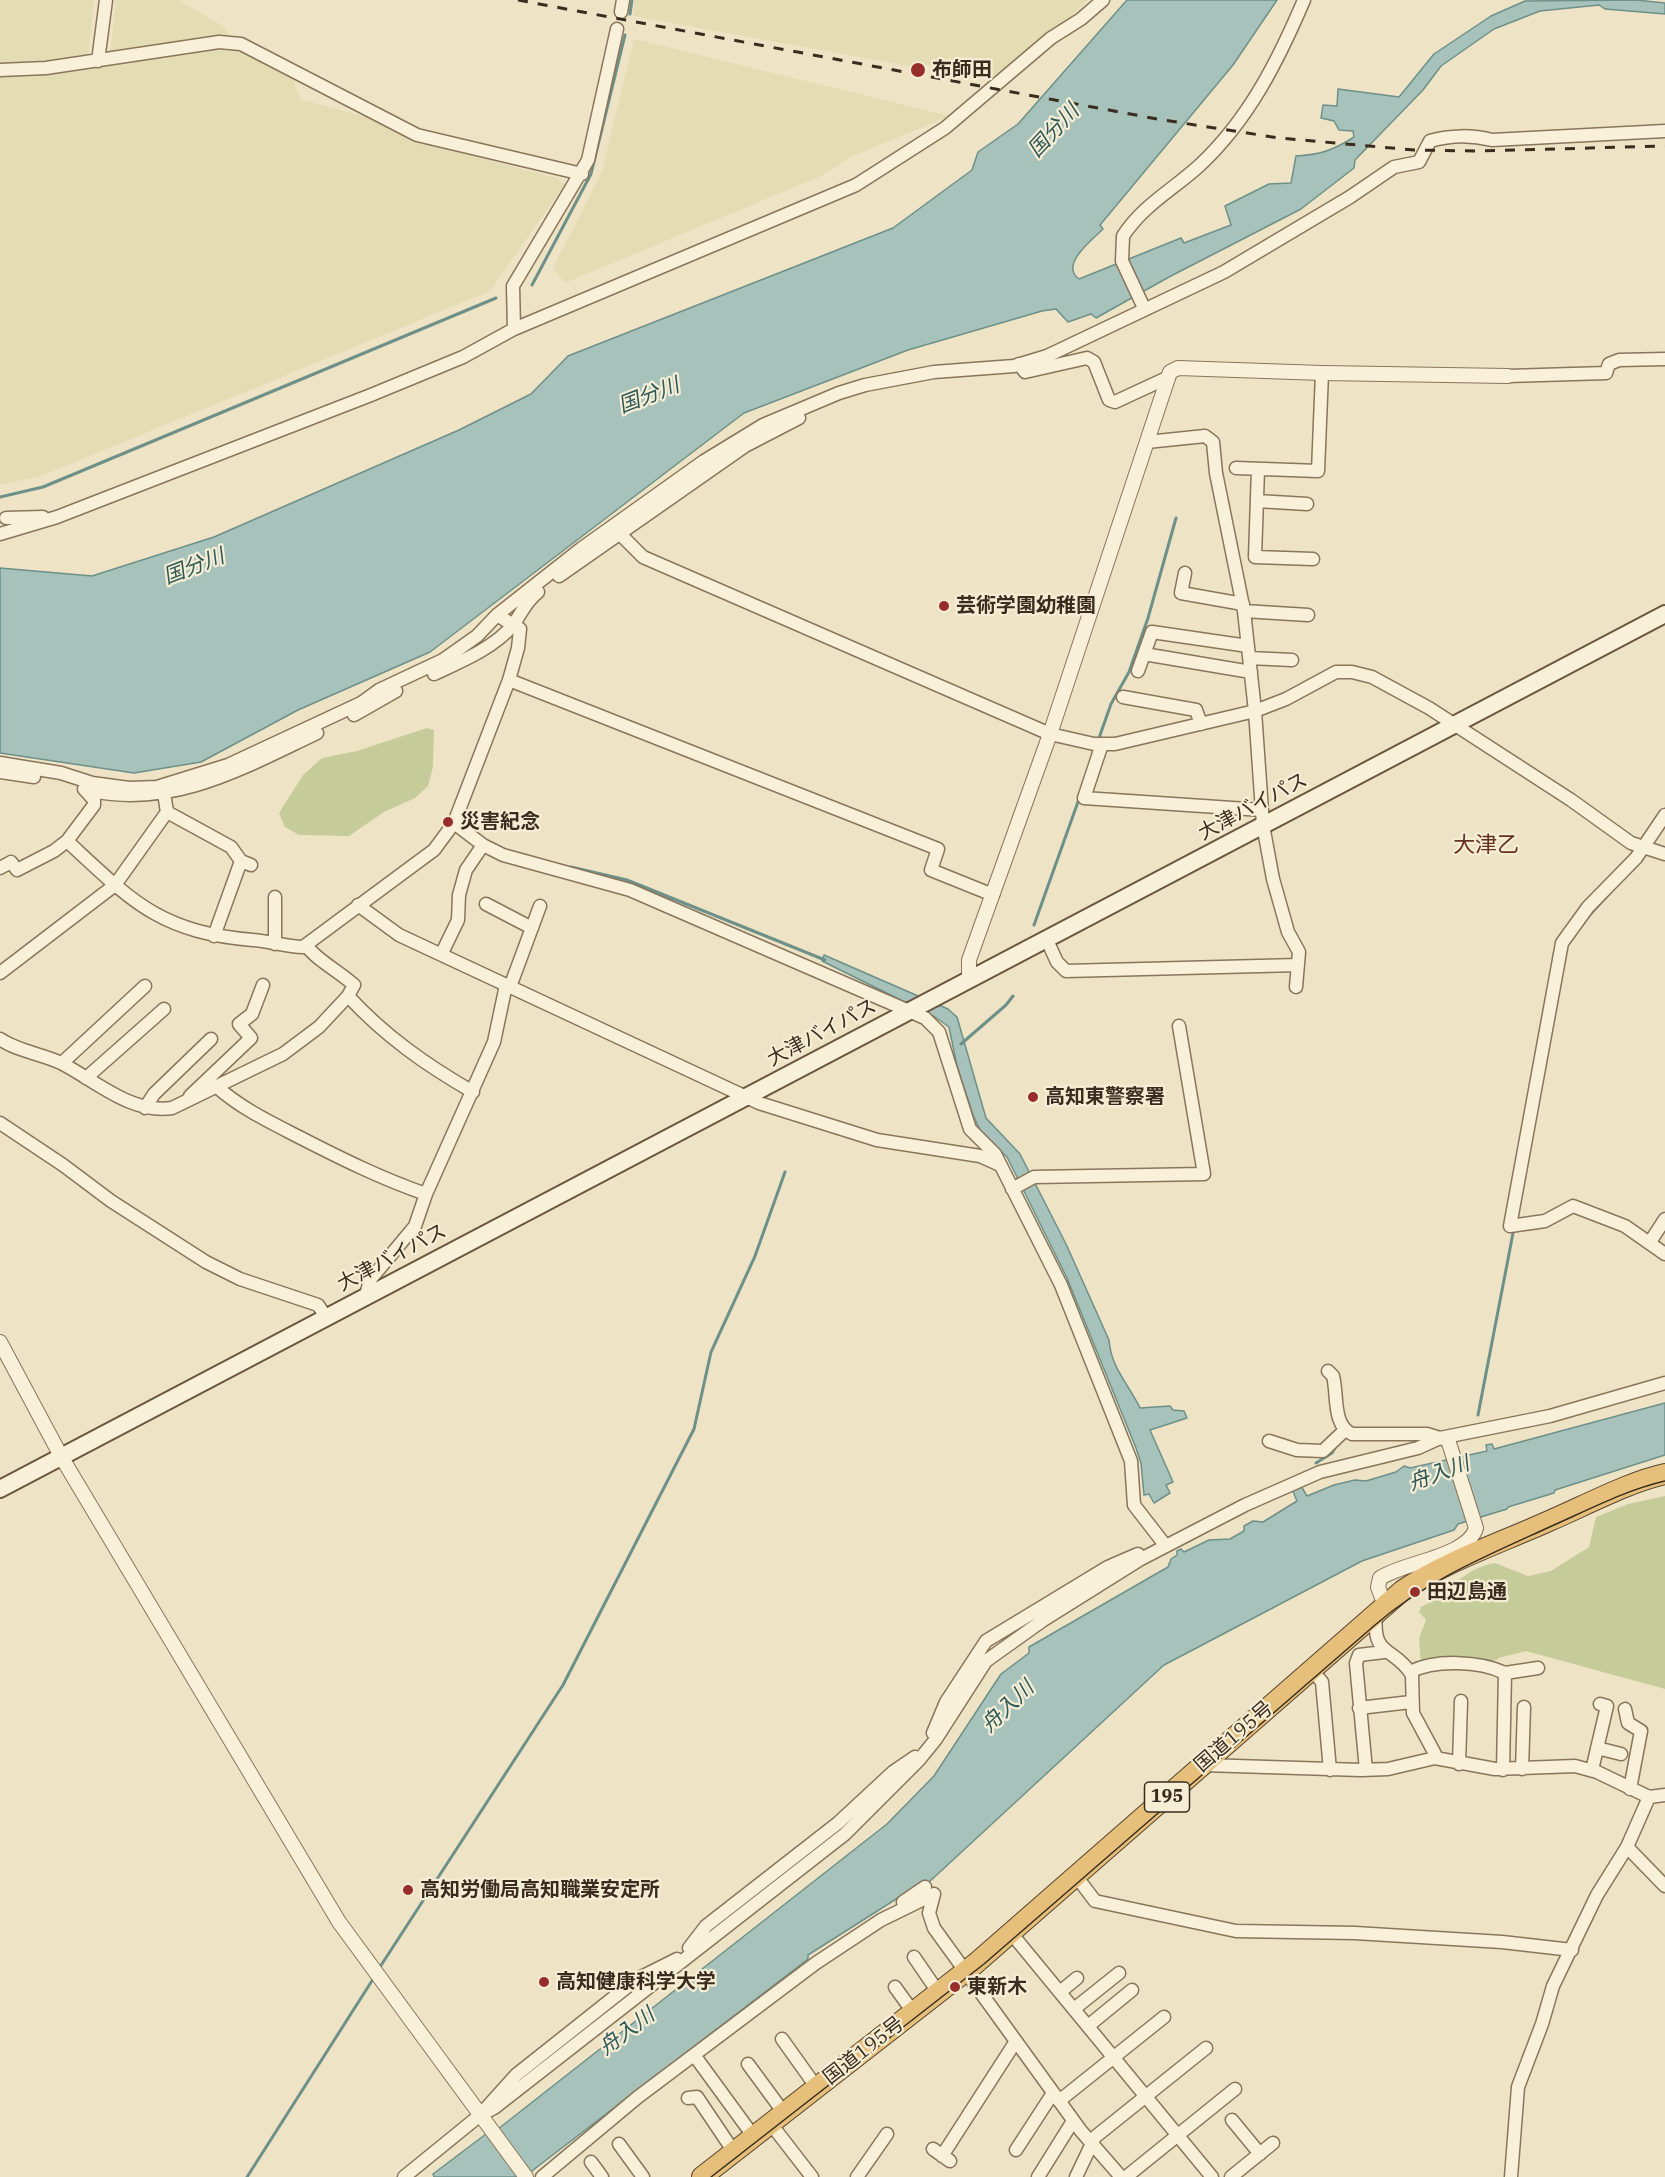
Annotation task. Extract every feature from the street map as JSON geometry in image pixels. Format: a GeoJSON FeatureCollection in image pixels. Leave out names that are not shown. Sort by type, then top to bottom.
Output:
{"type":"FeatureCollection","features":[{"type":"Feature","properties":{"kind":"highway","name":"国道195号"},"geometry":{"type":"LineString","coordinates":[[702,2177],[1011,1933],[1380,1610],[1425,1576],[1581,1506],[1665,1474]]}},
{"type":"Feature","properties":{"kind":"main road","name":"大津バイパス"},"geometry":{"type":"LineString","coordinates":[[0,1489],[909,1011],[1046,938],[1263,817],[1454,726],[1665,614]]}},
{"type":"Feature","properties":{"kind":"street"},"geometry":{"type":"LineString","coordinates":[[98,60],[106,0]]}},
{"type":"Feature","properties":{"kind":"street"},"geometry":{"type":"LineString","coordinates":[[0,534],[57,517],[381,391],[464,357],[514,329],[856,185],[945,128],[1051,38],[1081,19],[1103,0]]}},
{"type":"Feature","properties":{"kind":"street"},"geometry":{"type":"LineString","coordinates":[[1142,305],[1122,261],[1123,236],[1162,193],[1198,166],[1242,118],[1277,59],[1304,0]]}},
{"type":"Feature","properties":{"kind":"street"},"geometry":{"type":"LineString","coordinates":[[514,329],[513,286],[582,174],[594,138],[617,29]]}},
{"type":"Feature","properties":{"kind":"street"},"geometry":{"type":"LineString","coordinates":[[0,70],[46,68],[219,42],[241,44],[417,135],[582,174]]}},
{"type":"Feature","properties":{"kind":"street"},"geometry":{"type":"LineString","coordinates":[[0,763],[61,773],[92,783],[129,788],[157,787],[228,765],[362,703],[379,690],[443,660],[477,636],[497,615],[582,548],[652,497],[753,431],[838,393],[881,381],[934,372],[1019,364],[1053,353],[1142,305],[1224,272],[1350,197],[1394,167],[1419,162],[1430,141],[1443,137],[1492,140],[1665,131]]}},
{"type":"Feature","properties":{"kind":"street"},"geometry":{"type":"LineString","coordinates":[[1019,364],[1025,372],[1087,358],[1094,362],[1109,400],[1115,402],[1169,377]]}},
{"type":"Feature","properties":{"kind":"street"},"geometry":{"type":"LineString","coordinates":[[969,978],[969,960],[1050,734],[1170,372],[1178,368],[1322,374],[1508,376],[1606,373],[1613,361],[1665,359]]}},
{"type":"Feature","properties":{"kind":"street"},"geometry":{"type":"LineString","coordinates":[[1236,468],[1318,471],[1322,374]]}},
{"type":"Feature","properties":{"kind":"street"},"geometry":{"type":"LineString","coordinates":[[0,772],[62,781],[84,789],[121,795],[164,794],[207,782],[362,711],[383,697],[464,660],[499,638],[513,625],[526,601],[618,532],[745,446],[786,423],[881,381]]}},
{"type":"Feature","properties":{"kind":"street"},"geometry":{"type":"LineString","coordinates":[[1148,442],[1206,436],[1213,442],[1216,472],[1244,608],[1263,817],[1273,879],[1288,932],[1299,952],[1296,987]]}},
{"type":"Feature","properties":{"kind":"street"},"geometry":{"type":"LineString","coordinates":[[1258,469],[1255,557],[1313,559]]}},
{"type":"Feature","properties":{"kind":"street"},"geometry":{"type":"LineString","coordinates":[[1257,501],[1307,504]]}},
{"type":"Feature","properties":{"kind":"street"},"geometry":{"type":"LineString","coordinates":[[2,514],[57,517]]}},
{"type":"Feature","properties":{"kind":"street"},"geometry":{"type":"LineString","coordinates":[[618,532],[643,557],[1050,734],[1101,744],[1115,744],[1255,711],[1286,699],[1336,672],[1352,672],[1372,677],[1454,726],[1643,849],[1665,854]]}},
{"type":"Feature","properties":{"kind":"street"},"geometry":{"type":"LineString","coordinates":[[1185,573],[1181,593],[1244,608],[1308,615]]}},
{"type":"Feature","properties":{"kind":"street"},"geometry":{"type":"LineString","coordinates":[[67,841],[128,898],[156,916],[187,929],[214,936],[287,947],[306,945],[434,850],[454,823],[509,680],[518,648],[520,629],[497,615]]}},
{"type":"Feature","properties":{"kind":"street"},"geometry":{"type":"LineString","coordinates":[[1137,671],[1152,632],[1292,660]]}},
{"type":"Feature","properties":{"kind":"street"},"geometry":{"type":"LineString","coordinates":[[1144,654],[1251,672]]}},
{"type":"Feature","properties":{"kind":"street"},"geometry":{"type":"LineString","coordinates":[[509,680],[938,849],[931,870],[993,895]]}},
{"type":"Feature","properties":{"kind":"street"},"geometry":{"type":"LineString","coordinates":[[1123,697],[1196,710],[1201,724]]}},
{"type":"Feature","properties":{"kind":"street"},"geometry":{"type":"LineString","coordinates":[[1101,744],[1084,798],[1263,817]]}},
{"type":"Feature","properties":{"kind":"street"},"geometry":{"type":"LineString","coordinates":[[0,868],[11,862],[16,870],[54,851],[67,841],[94,805],[94,800],[84,789]]}},
{"type":"Feature","properties":{"kind":"street"},"geometry":{"type":"LineString","coordinates":[[0,973],[115,885],[167,812],[164,794]]}},
{"type":"Feature","properties":{"kind":"street"},"geometry":{"type":"LineString","coordinates":[[167,812],[199,832],[231,847],[246,863],[214,936]]}},
{"type":"Feature","properties":{"kind":"street"},"geometry":{"type":"LineString","coordinates":[[1665,814],[1643,849],[1576,921],[1562,944],[1510,1226],[1545,1221],[1573,1206],[1625,1226],[1665,1254]]}},
{"type":"Feature","properties":{"kind":"street"},"geometry":{"type":"LineString","coordinates":[[454,823],[483,845],[503,855],[630,890],[925,1018],[939,1032],[970,1129],[995,1154],[1015,1187],[1061,1285],[1131,1461],[1134,1505],[1165,1545]]}},
{"type":"Feature","properties":{"kind":"street"},"geometry":{"type":"LineString","coordinates":[[442,953],[458,920],[459,895],[466,870],[483,845]]}},
{"type":"Feature","properties":{"kind":"street"},"geometry":{"type":"LineString","coordinates":[[275,897],[275,944]]}},
{"type":"Feature","properties":{"kind":"street"},"geometry":{"type":"LineString","coordinates":[[486,904],[532,928]]}},
{"type":"Feature","properties":{"kind":"street"},"geometry":{"type":"LineString","coordinates":[[358,905],[399,935],[442,953],[745,1097],[877,1140],[980,1156],[1000,1165]]}},
{"type":"Feature","properties":{"kind":"street"},"geometry":{"type":"LineString","coordinates":[[366,1295],[370,1280],[415,1226],[426,1194],[494,1042],[508,986],[540,906]]}},
{"type":"Feature","properties":{"kind":"street"},"geometry":{"type":"LineString","coordinates":[[1046,938],[1057,962],[1066,971],[1298,964]]}},
{"type":"Feature","properties":{"kind":"street"},"geometry":{"type":"LineString","coordinates":[[0,1039],[62,1064],[145,1108],[172,1108],[284,1054],[299,1044],[348,996],[354,985],[334,967],[312,954],[306,945]]}},
{"type":"Feature","properties":{"kind":"street"},"geometry":{"type":"LineString","coordinates":[[62,1064],[145,986]]}},
{"type":"Feature","properties":{"kind":"street"},"geometry":{"type":"LineString","coordinates":[[187,1099],[251,1038],[239,1024],[252,1014],[263,986]]}},
{"type":"Feature","properties":{"kind":"street"},"geometry":{"type":"LineString","coordinates":[[348,996],[369,1019],[425,1064],[473,1092]]}},
{"type":"Feature","properties":{"kind":"street"},"geometry":{"type":"LineString","coordinates":[[86,1078],[164,1009]]}},
{"type":"Feature","properties":{"kind":"street"},"geometry":{"type":"LineString","coordinates":[[1015,1187],[1034,1177],[1204,1174],[1179,1026]]}},
{"type":"Feature","properties":{"kind":"street"},"geometry":{"type":"LineString","coordinates":[[145,1108],[154,1094],[211,1039]]}},
{"type":"Feature","properties":{"kind":"street"},"geometry":{"type":"LineString","coordinates":[[217,1087],[237,1105],[285,1130],[347,1161],[426,1194]]}},
{"type":"Feature","properties":{"kind":"street"},"geometry":{"type":"LineString","coordinates":[[0,1123],[63,1165],[111,1201],[206,1262],[240,1278],[318,1305],[326,1317]]}},
{"type":"Feature","properties":{"kind":"street"},"geometry":{"type":"LineString","coordinates":[[1650,1242],[1665,1219]]}},
{"type":"Feature","properties":{"kind":"street"},"geometry":{"type":"LineString","coordinates":[[0,1342],[62,1458],[339,1922],[525,2177]]}},
{"type":"Feature","properties":{"kind":"street"},"geometry":{"type":"LineString","coordinates":[[1328,1371],[1333,1376],[1338,1419],[1344,1431],[1352,1434],[1427,1434],[1444,1440]]}},
{"type":"Feature","properties":{"kind":"street"},"geometry":{"type":"LineString","coordinates":[[404,2177],[480,2118],[516,2075],[637,1979],[666,1962],[686,1956],[690,1946],[706,1926],[838,1823],[894,1772],[917,1755],[932,1736],[946,1702],[986,1641],[1108,1567],[1165,1545],[1320,1472],[1550,1416],[1665,1383]]}},
{"type":"Feature","properties":{"kind":"street"},"geometry":{"type":"LineString","coordinates":[[1269,1441],[1297,1450],[1323,1451],[1344,1431]]}},
{"type":"Feature","properties":{"kind":"street"},"geometry":{"type":"LineString","coordinates":[[1435,1758],[1435,1754],[1415,1720],[1411,1702],[1410,1672],[1395,1657],[1384,1652],[1376,1638],[1380,1610],[1378,1587],[1380,1578],[1462,1546],[1472,1538],[1476,1528],[1444,1440]]}},
{"type":"Feature","properties":{"kind":"street"},"geometry":{"type":"LineString","coordinates":[[1343,1643],[1357,1658],[1359,1708],[1366,1770]]}},
{"type":"Feature","properties":{"kind":"street"},"geometry":{"type":"LineString","coordinates":[[1357,1658],[1384,1652]]}},
{"type":"Feature","properties":{"kind":"street"},"geometry":{"type":"LineString","coordinates":[[1410,1672],[1435,1665],[1467,1664],[1505,1673],[1538,1668]]}},
{"type":"Feature","properties":{"kind":"street"},"geometry":{"type":"LineString","coordinates":[[1312,1670],[1322,1682],[1329,1770]]}},
{"type":"Feature","properties":{"kind":"street"},"geometry":{"type":"LineString","coordinates":[[1503,1770],[1505,1673]]}},
{"type":"Feature","properties":{"kind":"street"},"geometry":{"type":"LineString","coordinates":[[1459,1764],[1461,1701]]}},
{"type":"Feature","properties":{"kind":"street"},"geometry":{"type":"LineString","coordinates":[[1359,1708],[1411,1702]]}},
{"type":"Feature","properties":{"kind":"street"},"geometry":{"type":"LineString","coordinates":[[1592,1770],[1607,1706],[1600,1704]]}},
{"type":"Feature","properties":{"kind":"street"},"geometry":{"type":"LineString","coordinates":[[1522,1769],[1524,1707]]}},
{"type":"Feature","properties":{"kind":"street"},"geometry":{"type":"LineString","coordinates":[[1625,1710],[1628,1723],[1641,1731],[1630,1789]]}},
{"type":"Feature","properties":{"kind":"street"},"geometry":{"type":"LineString","coordinates":[[1597,1748],[1621,1754]]}},
{"type":"Feature","properties":{"kind":"street"},"geometry":{"type":"LineString","coordinates":[[1204,1764],[1366,1770],[1388,1769],[1435,1758],[1503,1770],[1570,1766],[1592,1770],[1649,1797],[1665,1795]]}},
{"type":"Feature","properties":{"kind":"street"},"geometry":{"type":"LineString","coordinates":[[1511,2177],[1518,2087],[1542,2024],[1553,1986],[1597,1895],[1628,1847],[1649,1797]]}},
{"type":"Feature","properties":{"kind":"street"},"geometry":{"type":"LineString","coordinates":[[1628,1847],[1665,1886]]}},
{"type":"Feature","properties":{"kind":"street"},"geometry":{"type":"LineString","coordinates":[[1076,1876],[1095,1901],[1236,1931],[1355,1933],[1502,1942],[1572,1950]]}},
{"type":"Feature","properties":{"kind":"street"},"geometry":{"type":"LineString","coordinates":[[542,2177],[701,2050],[816,1964],[925,1887]]}},
{"type":"Feature","properties":{"kind":"street"},"geometry":{"type":"LineString","coordinates":[[881,1920],[934,1894],[930,1918],[1073,2121],[1121,2177]]}},
{"type":"Feature","properties":{"kind":"street"},"geometry":{"type":"LineString","coordinates":[[1011,1933],[1212,2177]]}},
{"type":"Feature","properties":{"kind":"street"},"geometry":{"type":"LineString","coordinates":[[914,1957],[938,1992]]}},
{"type":"Feature","properties":{"kind":"street"},"geometry":{"type":"LineString","coordinates":[[1074,2009],[1119,1973]]}},
{"type":"Feature","properties":{"kind":"street"},"geometry":{"type":"LineString","coordinates":[[1060,1992],[1077,1978]]}},
{"type":"Feature","properties":{"kind":"street"},"geometry":{"type":"LineString","coordinates":[[896,1987],[913,2012]]}},
{"type":"Feature","properties":{"kind":"street"},"geometry":{"type":"LineString","coordinates":[[1088,2026],[1132,1990]]}},
{"type":"Feature","properties":{"kind":"street"},"geometry":{"type":"LineString","coordinates":[[1016,2150],[1056,2097],[1114,2058],[1164,2017]]}},
{"type":"Feature","properties":{"kind":"street"},"geometry":{"type":"LineString","coordinates":[[782,2039],[817,2088]]}},
{"type":"Feature","properties":{"kind":"street"},"geometry":{"type":"LineString","coordinates":[[942,2155],[1016,2041]]}},
{"type":"Feature","properties":{"kind":"street"},"geometry":{"type":"LineString","coordinates":[[1076,2177],[1095,2137],[1206,2048]]}},
{"type":"Feature","properties":{"kind":"street"},"geometry":{"type":"LineString","coordinates":[[697,2059],[710,2083],[754,2137]]}},
{"type":"Feature","properties":{"kind":"street"},"geometry":{"type":"LineString","coordinates":[[748,2064],[777,2119],[812,2177]]}},
{"type":"Feature","properties":{"kind":"street"},"geometry":{"type":"LineString","coordinates":[[1126,2177],[1235,2089]]}},
{"type":"Feature","properties":{"kind":"street"},"geometry":{"type":"LineString","coordinates":[[688,2098],[697,2097],[734,2152]]}},
{"type":"Feature","properties":{"kind":"street"},"geometry":{"type":"LineString","coordinates":[[1232,2120],[1260,2154]]}},
{"type":"Feature","properties":{"kind":"street"},"geometry":{"type":"LineString","coordinates":[[1039,2171],[1073,2121]]}},
{"type":"Feature","properties":{"kind":"street"},"geometry":{"type":"LineString","coordinates":[[857,2177],[887,2134]]}},
{"type":"Feature","properties":{"kind":"street"},"geometry":{"type":"LineString","coordinates":[[1231,2177],[1273,2143]]}},
{"type":"Feature","properties":{"kind":"street"},"geometry":{"type":"LineString","coordinates":[[619,2144],[643,2177]]}},
{"type":"Feature","properties":{"kind":"street"},"geometry":{"type":"LineString","coordinates":[[591,2162],[602,2177]]}},
{"type":"Feature","properties":{"kind":"shaded area"},"geometry":{"type":"Polygon","coordinates":[[[0,0],[94,0],[87,66],[109,63],[116,0],[179,0],[223,26],[239,48],[293,78],[300,99],[373,119],[413,140],[559,179],[565,184],[490,291],[41,476],[0,485],[0,0]]]}},
{"type":"Feature","properties":{"kind":"shaded area"},"geometry":{"type":"Polygon","coordinates":[[[635,0],[1087,0],[1062,25],[995,77],[921,64],[920,68],[633,16],[635,0]]]}},
{"type":"Feature","properties":{"kind":"shaded area"},"geometry":{"type":"Polygon","coordinates":[[[634,39],[949,116],[853,156],[821,176],[565,283],[553,268],[602,171],[634,39]]]}},
{"type":"Feature","properties":{"kind":"green space"},"geometry":{"type":"Polygon","coordinates":[[[427,728],[434,730],[433,767],[428,786],[415,798],[384,812],[349,836],[299,835],[285,827],[279,813],[303,775],[322,758],[357,751],[427,728]]]}},
{"type":"Feature","properties":{"kind":"green space"},"geometry":{"type":"Polygon","coordinates":[[[1665,1496],[1665,1689],[1526,1651],[1499,1658],[1487,1665],[1421,1664],[1419,1638],[1426,1620],[1419,1612],[1421,1607],[1464,1576],[1483,1566],[1495,1563],[1528,1576],[1551,1571],[1589,1547],[1596,1517],[1628,1504],[1665,1496]]]}},
{"type":"Feature","properties":{"kind":"water","name":"国分川"},"geometry":{"type":"Polygon","coordinates":[[[1127,0],[1277,0],[1233,65],[1100,225],[1103,229],[1080,252],[1073,267],[1079,279],[1181,238],[1184,243],[1231,225],[1225,206],[1269,184],[1291,183],[1296,156],[1326,151],[1354,137],[1353,131],[1339,130],[1334,121],[1321,118],[1323,105],[1337,106],[1338,89],[1399,97],[1434,54],[1491,16],[1525,1],[1636,0],[1665,3],[1665,14],[1605,9],[1599,5],[1540,11],[1494,29],[1441,66],[1423,90],[1355,160],[1354,168],[1301,209],[1169,277],[1096,318],[1091,314],[1068,322],[1056,309],[1042,311],[908,350],[744,413],[430,652],[298,710],[201,762],[134,773],[0,753],[0,568],[92,576],[214,537],[459,430],[531,394],[568,356],[893,228],[972,170],[978,152],[1018,124],[1127,0]]]}},
{"type":"Feature","properties":{"kind":"water"},"geometry":{"type":"Polygon","coordinates":[[[824,955],[948,1009],[957,1017],[986,1118],[1020,1154],[1066,1244],[1109,1340],[1113,1359],[1121,1376],[1140,1408],[1170,1406],[1173,1410],[1184,1411],[1187,1418],[1150,1430],[1173,1482],[1166,1485],[1170,1493],[1154,1503],[1149,1494],[1144,1495],[1141,1463],[1136,1448],[1067,1278],[1007,1157],[981,1132],[973,1115],[957,1066],[949,1027],[935,1017],[822,961],[824,955]]]}},
{"type":"Feature","properties":{"kind":"water","name":"舟入川"},"geometry":{"type":"Polygon","coordinates":[[[1665,1403],[1665,1455],[1555,1490],[1554,1493],[1458,1524],[1454,1530],[1362,1561],[1164,1665],[928,1883],[926,1880],[808,1955],[808,1959],[524,2177],[434,2177],[433,2174],[486,2134],[498,2129],[887,1824],[934,1776],[1001,1674],[1029,1653],[1029,1647],[1168,1567],[1171,1559],[1177,1555],[1177,1551],[1181,1549],[1184,1552],[1209,1540],[1230,1539],[1244,1531],[1244,1526],[1253,1521],[1263,1522],[1297,1501],[1292,1489],[1301,1486],[1307,1496],[1334,1485],[1355,1480],[1366,1481],[1396,1472],[1404,1466],[1410,1468],[1487,1451],[1486,1445],[1492,1444],[1494,1449],[1665,1403]]]}},
{"type":"Feature","properties":{"kind":"waterway"},"geometry":{"type":"LineString","coordinates":[[630,14],[632,0]]}},
{"type":"Feature","properties":{"kind":"waterway"},"geometry":{"type":"LineString","coordinates":[[532,285],[591,174],[625,35]]}},
{"type":"Feature","properties":{"kind":"waterway"},"geometry":{"type":"LineString","coordinates":[[0,497],[43,487],[496,298]]}},
{"type":"Feature","properties":{"kind":"waterway"},"geometry":{"type":"LineString","coordinates":[[1099,738],[1111,704],[1129,672],[1148,618],[1176,518]]}},
{"type":"Feature","properties":{"kind":"waterway"},"geometry":{"type":"LineString","coordinates":[[1034,925],[1079,799]]}},
{"type":"Feature","properties":{"kind":"waterway"},"geometry":{"type":"LineString","coordinates":[[571,867],[627,880],[825,960]]}},
{"type":"Feature","properties":{"kind":"waterway"},"geometry":{"type":"LineString","coordinates":[[1587,918],[1617,885]]}},
{"type":"Feature","properties":{"kind":"waterway"},"geometry":{"type":"LineString","coordinates":[[961,1044],[1006,1005],[1013,996]]}},
{"type":"Feature","properties":{"kind":"waterway"},"geometry":{"type":"LineString","coordinates":[[378,1970],[563,1685],[694,1429],[711,1352],[755,1256],[785,1172]]}},
{"type":"Feature","properties":{"kind":"waterway"},"geometry":{"type":"LineString","coordinates":[[1478,1415],[1514,1228]]}},
{"type":"Feature","properties":{"kind":"waterway"},"geometry":{"type":"LineString","coordinates":[[1316,1463],[1332,1453],[1336,1446]]}},
{"type":"Feature","properties":{"kind":"waterway"},"geometry":{"type":"LineString","coordinates":[[247,2177],[375,1976]]}},
{"type":"Feature","properties":{"kind":"tram line"},"geometry":{"type":"LineString","coordinates":[[711,2177],[984,1964],[1395,1609],[1438,1581],[1484,1557],[1608,1500],[1665,1481]]}},
{"type":"Feature","properties":{"kind":"railway"},"geometry":{"type":"LineString","coordinates":[[518,0],[1157,119],[1279,138],[1414,150],[1477,151],[1665,146]]}},
{"type":"Feature","properties":{"kind":"place","name":"布師田"},"geometry":{"type":"Point","coordinates":[918,70]}},
{"type":"Feature","properties":{"kind":"place","name":"芸術学園幼稚園"},"geometry":{"type":"Point","coordinates":[944,606]}},
{"type":"Feature","properties":{"kind":"place","name":"災害紀念"},"geometry":{"type":"Point","coordinates":[448,822]}},
{"type":"Feature","properties":{"kind":"place","name":"高知東警察署"},"geometry":{"type":"Point","coordinates":[1033,1097]}},
{"type":"Feature","properties":{"kind":"place","name":"田辺島通"},"geometry":{"type":"Point","coordinates":[1415,1592]}},
{"type":"Feature","properties":{"kind":"place","name":"高知労働局高知職業安定所"},"geometry":{"type":"Point","coordinates":[408,1890]}},
{"type":"Feature","properties":{"kind":"place","name":"高知健康科学大学"},"geometry":{"type":"Point","coordinates":[544,1982]}},
{"type":"Feature","properties":{"kind":"place","name":"東新木"},"geometry":{"type":"Point","coordinates":[955,1987]}},
{"type":"Feature","properties":{"kind":"district","name":"大津乙"},"geometry":{"type":"Point","coordinates":[1486,846]}}]}
